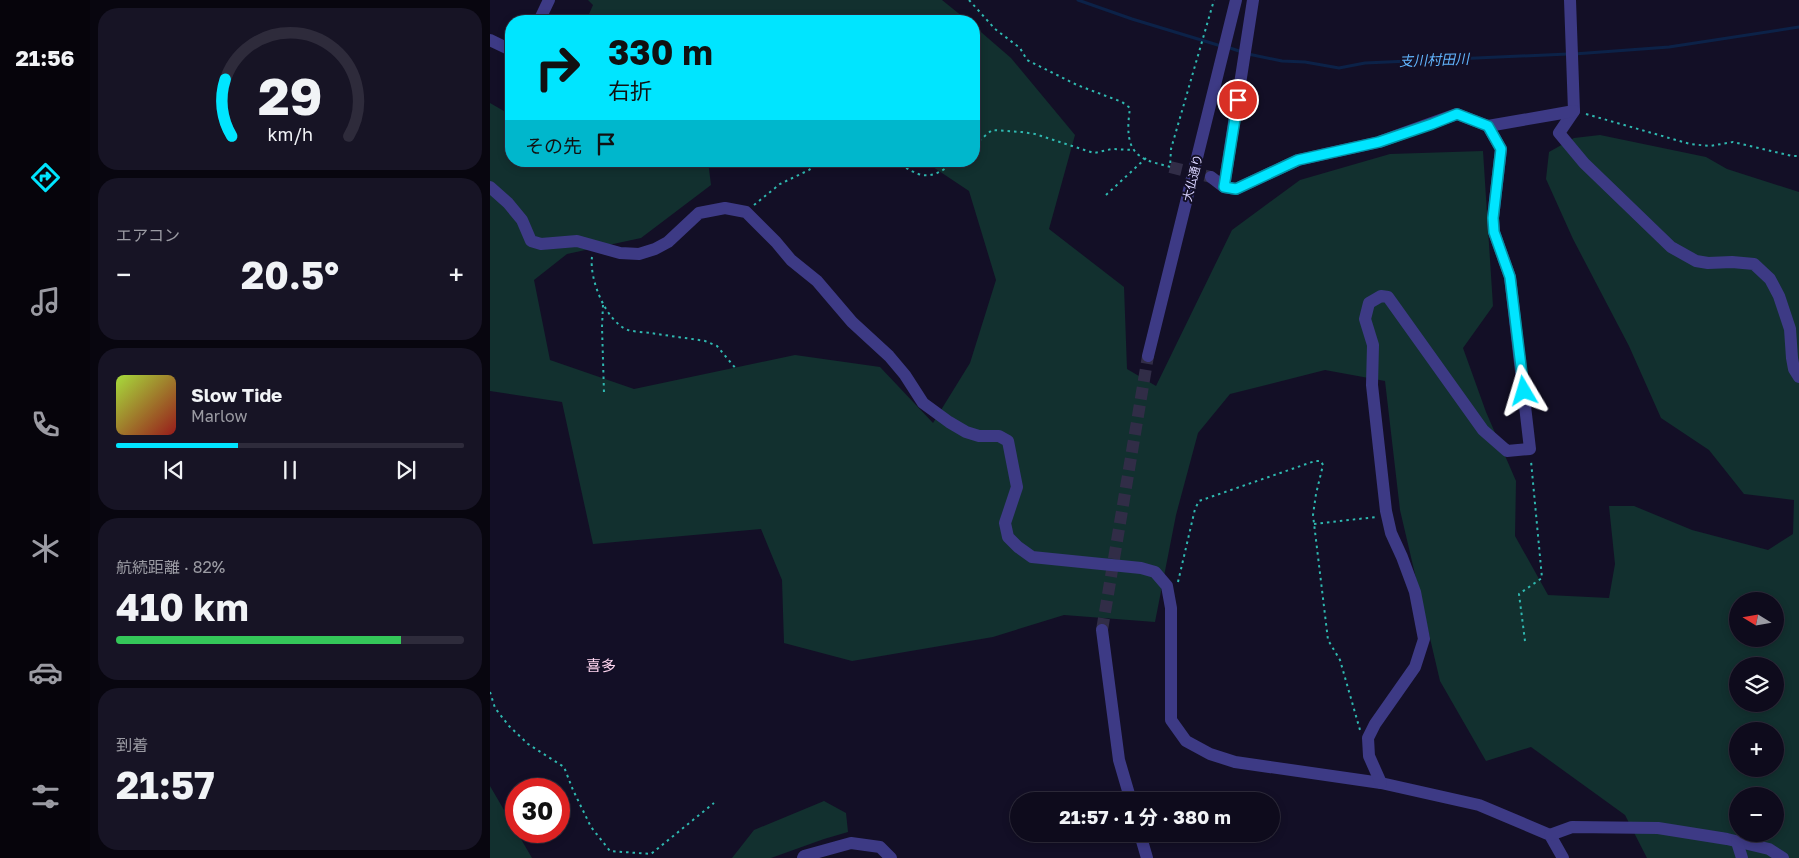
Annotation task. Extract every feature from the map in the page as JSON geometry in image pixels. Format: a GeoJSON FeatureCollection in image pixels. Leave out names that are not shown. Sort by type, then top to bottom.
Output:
{"type":"FeatureCollection","features":[{"type":"Feature","properties":{"kind":"street"},"geometry":{"type":"LineString","coordinates":[[542,15],[549,0]]}},
{"type":"Feature","properties":{"kind":"street","name":"大仏通り"},"geometry":{"type":"LineString","coordinates":[[1148,356],[1236,0]]}},
{"type":"Feature","properties":{"kind":"street"},"geometry":{"type":"LineString","coordinates":[[1224,187],[1253,0]]}},
{"type":"Feature","properties":{"kind":"street"},"geometry":{"type":"LineString","coordinates":[[1570,0],[1574,111],[1559,133],[1584,163],[1671,247],[1696,261],[1754,264],[1770,279],[1779,296],[1790,329],[1794,369],[1799,377]]}},
{"type":"Feature","properties":{"kind":"street"},"geometry":{"type":"LineString","coordinates":[[490,40],[505,47]]}},
{"type":"Feature","properties":{"kind":"street"},"geometry":{"type":"LineString","coordinates":[[1211,177],[1224,187],[1236,189],[1298,160],[1379,142],[1457,114],[1488,126],[1574,111]]}},
{"type":"Feature","properties":{"kind":"street"},"geometry":{"type":"LineString","coordinates":[[1381,783],[1369,756],[1368,738],[1375,724],[1415,667],[1424,639],[1414,592],[1391,533],[1387,516],[1372,385],[1373,345],[1365,319],[1369,303],[1381,296],[1388,297],[1482,430],[1507,451],[1530,449],[1510,277],[1494,232],[1493,218],[1501,149],[1488,126]]}},
{"type":"Feature","properties":{"kind":"street"},"geometry":{"type":"LineString","coordinates":[[490,187],[508,203],[522,220],[531,241],[542,244],[577,241],[620,253],[639,254],[655,249],[668,242],[699,213],[725,208],[746,212],[791,260],[816,281],[852,322],[889,356],[905,375],[922,403],[966,432],[979,436],[999,436],[1008,441],[1017,487],[1005,523],[1008,536],[1018,547],[1032,557],[1141,568],[1155,572],[1167,586],[1171,608],[1171,720],[1186,741],[1210,754],[1235,762],[1381,783],[1479,805],[1550,835],[1562,858]]}},
{"type":"Feature","properties":{"kind":"street"},"geometry":{"type":"LineString","coordinates":[[1102,630],[1119,760],[1128,792]]}},
{"type":"Feature","properties":{"kind":"street"},"geometry":{"type":"LineString","coordinates":[[1550,835],[1572,826],[1658,828],[1729,841]]}},
{"type":"Feature","properties":{"kind":"street"},"geometry":{"type":"LineString","coordinates":[[1143,842],[1148,858]]}},
{"type":"Feature","properties":{"kind":"street"},"geometry":{"type":"LineString","coordinates":[[1737,842],[1742,858]]}},
{"type":"Feature","properties":{"kind":"street"},"geometry":{"type":"LineString","coordinates":[[1737,842],[1768,849],[1783,858]]}},
{"type":"Feature","properties":{"kind":"street"},"geometry":{"type":"LineString","coordinates":[[803,858],[804,856],[851,843],[891,858]]}},
{"type":"Feature","properties":{"kind":"path"},"geometry":{"type":"LineString","coordinates":[[969,0],[995,29],[1020,48],[1027,60],[1077,85],[1122,102],[1130,108],[1127,131],[1134,150],[1139,156],[1170,167],[1171,149],[1214,0]]}},
{"type":"Feature","properties":{"kind":"path"},"geometry":{"type":"LineString","coordinates":[[1574,111],[1690,144],[1710,146],[1733,142],[1799,156]]}},
{"type":"Feature","properties":{"kind":"path"},"geometry":{"type":"LineString","coordinates":[[980,140],[992,130],[1035,134],[1094,153],[1112,149],[1134,150]]}},
{"type":"Feature","properties":{"kind":"path"},"geometry":{"type":"LineString","coordinates":[[1106,196],[1146,158]]}},
{"type":"Feature","properties":{"kind":"path"},"geometry":{"type":"LineString","coordinates":[[746,212],[780,184],[813,167]]}},
{"type":"Feature","properties":{"kind":"path"},"geometry":{"type":"LineString","coordinates":[[904,167],[915,174],[925,177],[948,167]]}},
{"type":"Feature","properties":{"kind":"path"},"geometry":{"type":"LineString","coordinates":[[595,245],[592,260],[593,274],[598,292],[604,305],[617,322],[627,330],[705,341],[717,346],[737,370]]}},
{"type":"Feature","properties":{"kind":"path"},"geometry":{"type":"LineString","coordinates":[[604,305],[602,327],[604,393]]}},
{"type":"Feature","properties":{"kind":"path"},"geometry":{"type":"LineString","coordinates":[[1525,641],[1519,594],[1542,578],[1530,449]]}},
{"type":"Feature","properties":{"kind":"path"},"geometry":{"type":"LineString","coordinates":[[1178,582],[1195,508],[1199,501],[1315,460],[1321,461],[1323,465],[1313,515],[1328,640],[1340,660],[1355,717],[1362,736],[1368,743]]}},
{"type":"Feature","properties":{"kind":"path"},"geometry":{"type":"LineString","coordinates":[[1314,524],[1387,516]]}},
{"type":"Feature","properties":{"kind":"path"},"geometry":{"type":"LineString","coordinates":[[490,692],[496,708],[509,726],[528,744],[564,767],[591,827],[610,851],[651,854],[714,804]]}},
{"type":"Feature","properties":{"kind":"green space"},"geometry":{"type":"Polygon","coordinates":[[[588,0],[942,0],[961,15],[589,15],[593,5],[588,0]]]}},
{"type":"Feature","properties":{"kind":"green space"},"geometry":{"type":"Polygon","coordinates":[[[980,31],[1011,58],[1075,135],[1049,229],[1124,287],[1127,369],[1156,386],[1232,230],[1300,180],[1390,154],[1483,151],[1493,306],[1463,348],[1486,412],[1516,481],[1515,536],[1548,595],[1609,598],[1615,564],[1609,506],[1634,506],[1692,530],[1768,550],[1793,534],[1794,500],[1744,494],[1709,450],[1661,418],[1629,346],[1573,239],[1546,179],[1549,152],[1574,138],[1600,135],[1706,157],[1727,169],[1799,192],[1799,858],[1647,858],[1625,815],[1531,747],[1486,761],[1440,681],[1400,510],[1385,381],[1325,370],[1230,394],[1198,433],[1176,515],[1155,622],[1064,615],[993,637],[852,661],[784,643],[782,580],[761,529],[593,544],[562,402],[490,391],[490,103],[505,112],[505,167],[709,167],[711,185],[641,238],[567,254],[534,280],[550,360],[634,389],[795,355],[880,367],[933,423],[970,363],[996,280],[969,191],[933,167],[980,167],[980,31]]]}},
{"type":"Feature","properties":{"kind":"green space"},"geometry":{"type":"Polygon","coordinates":[[[490,786],[505,812],[505,843],[523,843],[532,858],[490,858],[490,786]]]}},
{"type":"Feature","properties":{"kind":"green space"},"geometry":{"type":"Polygon","coordinates":[[[824,801],[846,813],[848,832],[771,858],[732,858],[754,830],[824,801]]]}},
{"type":"Feature","properties":{"kind":"waterway","name":"支川村田川"},"geometry":{"type":"LineString","coordinates":[[1078,0],[1132,19],[1221,46]]}},
{"type":"Feature","properties":{"kind":"waterway","name":"支川村田川"},"geometry":{"type":"LineString","coordinates":[[1574,54],[1669,47],[1799,27]]}},
{"type":"Feature","properties":{"kind":"waterway","name":"支川村田川"},"geometry":{"type":"LineString","coordinates":[[1227,47],[1242,52]]}},
{"type":"Feature","properties":{"kind":"waterway","name":"支川村田川"},"geometry":{"type":"LineString","coordinates":[[1248,54],[1282,61],[1305,62],[1339,68],[1365,63],[1568,54]]}},
{"type":"Feature","properties":{"kind":"tunnel"},"geometry":{"type":"LineString","coordinates":[[1170,167],[1211,177]]}},
{"type":"Feature","properties":{"kind":"tunnel"},"geometry":{"type":"LineString","coordinates":[[1102,630],[1148,356]]}},
{"type":"Feature","properties":{"kind":"district","name":"喜多"},"geometry":{"type":"Point","coordinates":[601,666]}},
{"type":"Feature","properties":{"kind":"route"},"geometry":{"type":"LineString","coordinates":[[1238,100],[1224,187],[1236,189],[1298,160],[1379,142],[1457,114],[1488,126],[1501,149],[1493,218],[1494,232],[1510,277],[1524,391]]}}]}
